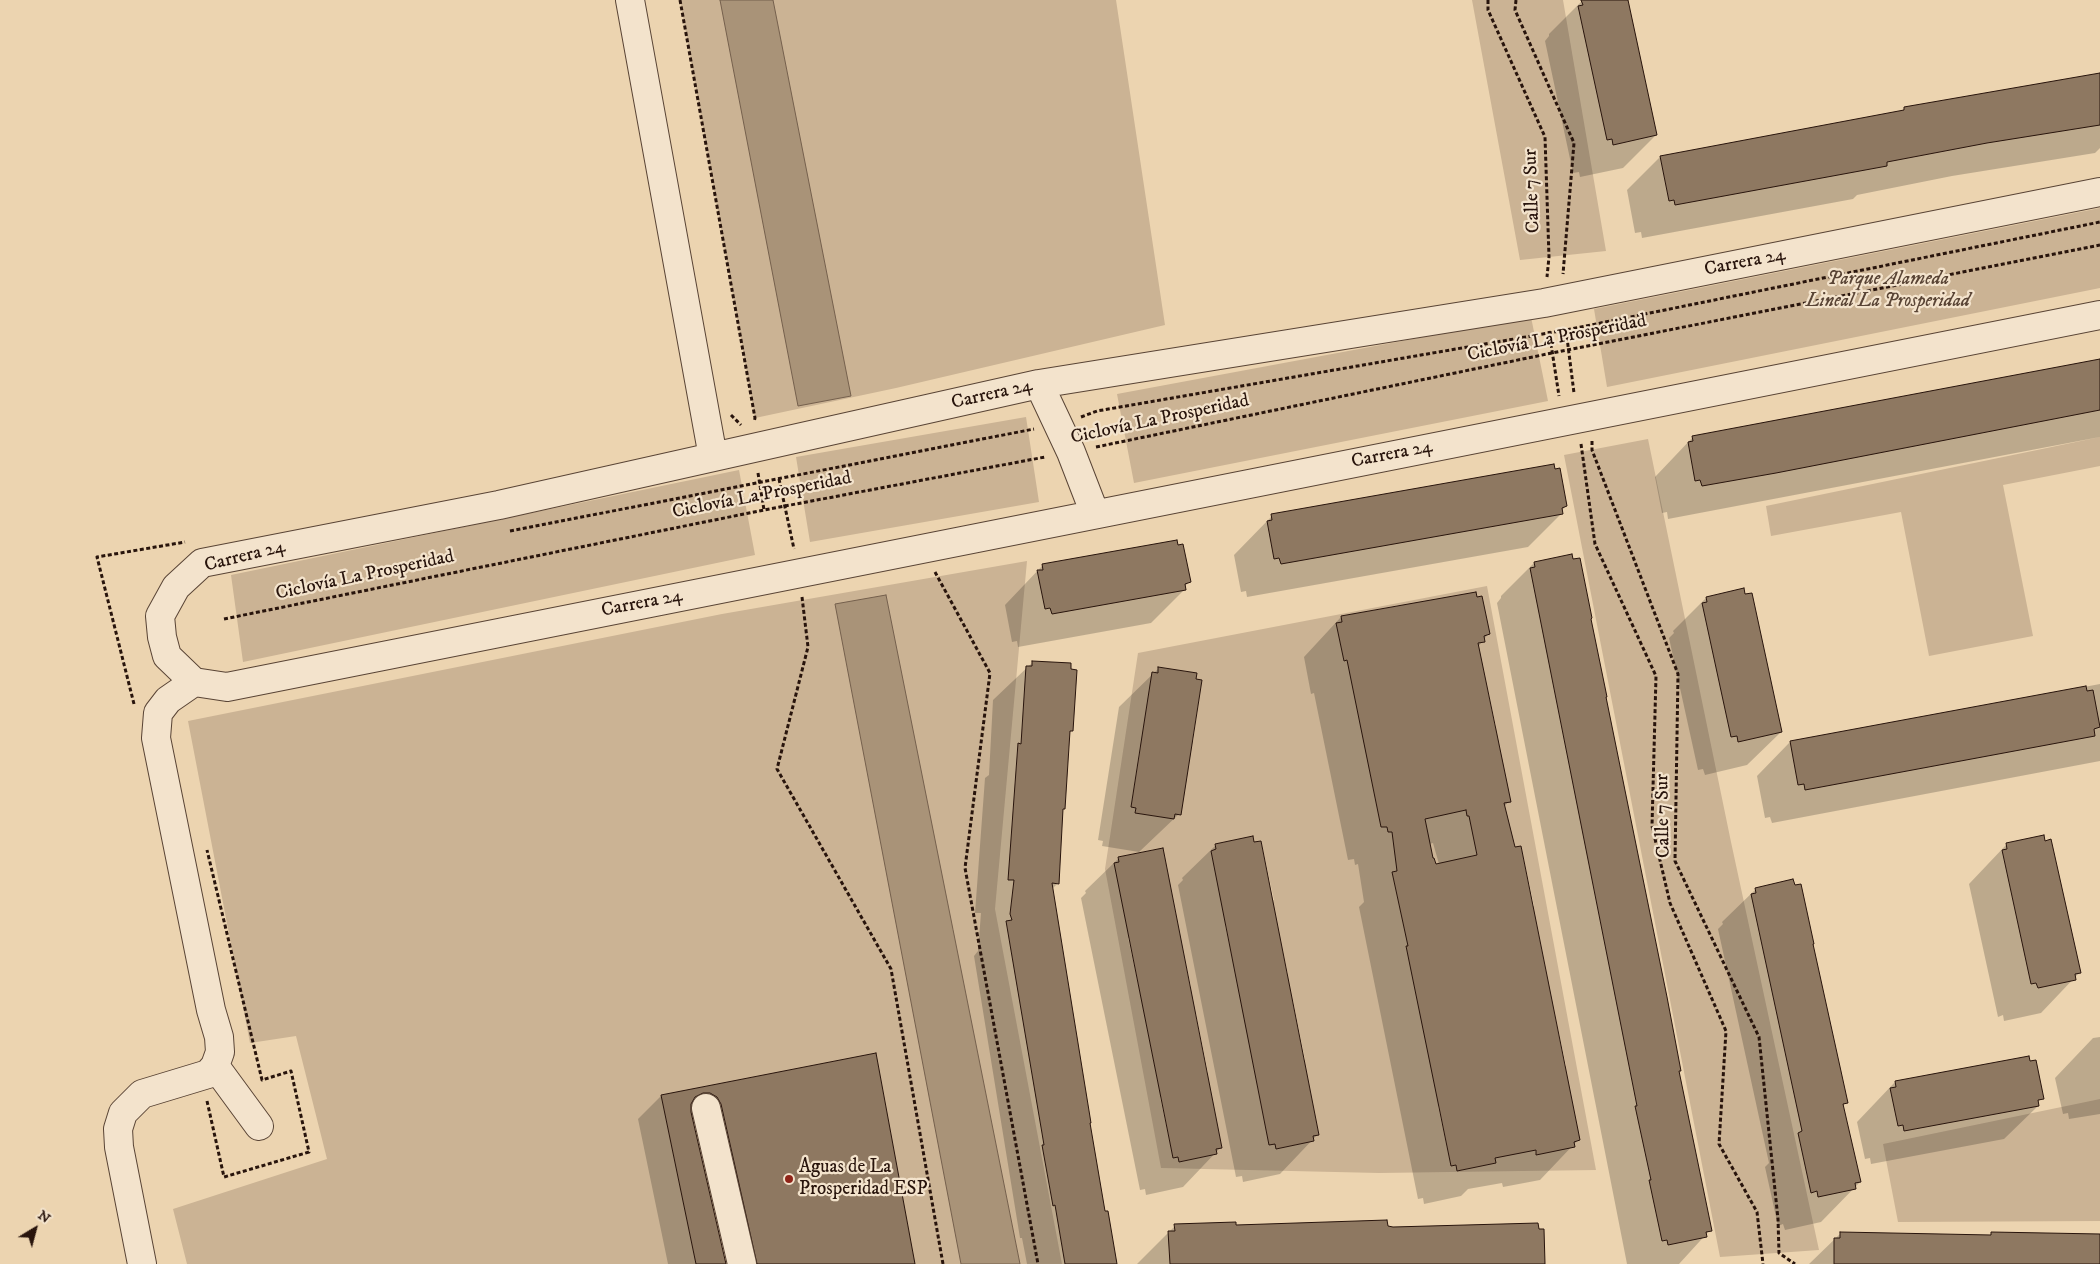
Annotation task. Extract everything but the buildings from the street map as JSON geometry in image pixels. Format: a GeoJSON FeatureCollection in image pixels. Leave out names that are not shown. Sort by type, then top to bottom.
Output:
{"type":"FeatureCollection","features":[{"type":"Feature","properties":{"kind":"street"},"geometry":{"type":"LineString","coordinates":[[630,0],[712,457]]}},
{"type":"Feature","properties":{"kind":"street","name":"Carrera 24"},"geometry":{"type":"LineString","coordinates":[[2100,192],[1553,301],[1039,384],[500,505],[202,563],[176,587],[160,616],[162,637],[167,656],[194,682],[232,686],[2100,315]]}},
{"type":"Feature","properties":{"kind":"street"},"geometry":{"type":"LineString","coordinates":[[1039,384],[1071,452],[1095,514]]}},
{"type":"Feature","properties":{"kind":"street"},"geometry":{"type":"LineString","coordinates":[[142,1264],[118,1147],[118,1129],[123,1113],[142,1094],[208,1074],[215,1066],[220,1052],[219,1037],[211,1010],[156,738],[158,713],[168,700],[194,682]]}},
{"type":"Feature","properties":{"kind":"street"},"geometry":{"type":"LineString","coordinates":[[215,1066],[259,1126]]}},
{"type":"Feature","properties":{"kind":"street"},"geometry":{"type":"LineString","coordinates":[[706,1108],[742,1264]]}},
{"type":"Feature","properties":{"kind":"path"},"geometry":{"type":"LineString","coordinates":[[680,0],[756,418],[751,430],[764,510]]}},
{"type":"Feature","properties":{"kind":"path","name":"Calle 7 Sur"},"geometry":{"type":"LineString","coordinates":[[1488,0],[1488,10],[1545,137],[1549,257],[1553,301]]}},
{"type":"Feature","properties":{"kind":"path"},"geometry":{"type":"LineString","coordinates":[[1516,0],[1515,10],[1574,143],[1549,333],[1552,354],[1577,419]]}},
{"type":"Feature","properties":{"kind":"path"},"geometry":{"type":"LineString","coordinates":[[509,531],[1058,425],[1097,412],[1566,330],[2100,222]]}},
{"type":"Feature","properties":{"kind":"path","name":"Ciclovía La Prosperidad"},"geometry":{"type":"LineString","coordinates":[[224,619],[764,510],[1071,452],[1570,350],[2100,245]]}},
{"type":"Feature","properties":{"kind":"path"},"geometry":{"type":"LineString","coordinates":[[1553,301],[1566,330],[1570,350],[1577,419],[1595,544],[1656,676],[1652,826],[1670,903],[1726,1031],[1718,1144],[1757,1212],[1763,1264]]}},
{"type":"Feature","properties":{"kind":"path","name":"Calle 7 Sur"},"geometry":{"type":"LineString","coordinates":[[1577,419],[1592,450],[1678,674],[1675,861],[1759,1037],[1777,1210],[1779,1253],[1795,1264]]}},
{"type":"Feature","properties":{"kind":"path"},"geometry":{"type":"LineString","coordinates":[[779,479],[799,573],[808,647],[777,769],[891,969],[942,1264]]}},
{"type":"Feature","properties":{"kind":"path"},"geometry":{"type":"LineString","coordinates":[[931,565],[990,673],[965,868],[1038,1264]]}},
{"type":"Feature","properties":{"kind":"path"},"geometry":{"type":"LineString","coordinates":[[205,842],[262,1080],[291,1072],[309,1152],[224,1177],[206,1100]]}},
{"type":"Feature","properties":{"kind":"green space"},"geometry":{"type":"Polygon","coordinates":[[[680,0],[1116,0],[1165,325],[896,388],[755,418],[680,0]]]}},
{"type":"Feature","properties":{"kind":"green space"},"geometry":{"type":"Polygon","coordinates":[[[1472,0],[1563,0],[1606,251],[1520,260],[1472,0]]]}},
{"type":"Feature","properties":{"kind":"green space","name":"Parque Alameda Lineal La Prosperidad"},"geometry":{"type":"Polygon","coordinates":[[[2100,208],[2100,288],[1607,387],[1594,309],[2100,208]]]}},
{"type":"Feature","properties":{"kind":"green space"},"geometry":{"type":"Polygon","coordinates":[[[1531,317],[1548,401],[1134,483],[1117,394],[1531,317]]]}},
{"type":"Feature","properties":{"kind":"green space"},"geometry":{"type":"Polygon","coordinates":[[[1026,417],[1039,502],[810,542],[796,457],[1026,417]]]}},
{"type":"Feature","properties":{"kind":"green space"},"geometry":{"type":"Polygon","coordinates":[[[2100,437],[2100,466],[2003,485],[2033,636],[1929,656],[1901,512],[1771,536],[1766,506],[2100,437]]]}},
{"type":"Feature","properties":{"kind":"green space"},"geometry":{"type":"Polygon","coordinates":[[[1648,439],[1731,842],[1819,1250],[1720,1257],[1564,455],[1648,439]]]}},
{"type":"Feature","properties":{"kind":"green space"},"geometry":{"type":"Polygon","coordinates":[[[739,470],[755,555],[243,662],[231,575],[739,470]]]}},
{"type":"Feature","properties":{"kind":"green space"},"geometry":{"type":"Polygon","coordinates":[[[1027,561],[995,909],[1062,1264],[915,1264],[876,1053],[661,1095],[696,1264],[187,1264],[173,1209],[327,1159],[296,1036],[250,1043],[188,721],[722,614],[1027,561]]]}},
{"type":"Feature","properties":{"kind":"green space"},"geometry":{"type":"Polygon","coordinates":[[[1487,586],[1596,1170],[1379,1173],[1161,1168],[1105,869],[1138,653],[1487,586]],[[1482,597],[1425,653],[1485,642],[1484,636],[1490,634],[1482,597]],[[1401,605],[1341,616],[1342,622],[1336,623],[1344,661],[1349,660],[1403,610],[1401,605]],[[1159,667],[1158,673],[1152,672],[1143,732],[1193,741],[1202,680],[1196,679],[1197,673],[1159,667]],[[1483,668],[1477,669],[1490,729],[1496,727],[1483,668]],[[1140,746],[1131,806],[1136,808],[1135,813],[1174,819],[1145,747],[1140,746]],[[1448,751],[1461,811],[1466,810],[1468,816],[1505,808],[1504,803],[1448,751]],[[1374,766],[1369,768],[1381,827],[1387,827],[1388,832],[1426,824],[1425,819],[1431,817],[1374,766]],[[1253,836],[1215,844],[1216,849],[1211,851],[1224,911],[1274,900],[1261,841],[1254,842],[1253,836]],[[1514,842],[1476,849],[1477,855],[1471,856],[1485,916],[1534,906],[1521,846],[1515,847],[1514,842]],[[1156,849],[1118,857],[1119,862],[1170,915],[1176,914],[1164,854],[1158,855],[1156,849]],[[1434,858],[1397,865],[1397,871],[1392,872],[1405,932],[1410,931],[1442,863],[1436,864],[1434,858]],[[1275,915],[1225,925],[1238,985],[1288,975],[1275,915]],[[1536,920],[1542,982],[1548,980],[1536,920]],[[1178,928],[1128,938],[1141,997],[1191,987],[1178,928]],[[1412,945],[1406,946],[1419,1006],[1412,945]],[[1293,1001],[1286,1002],[1299,1062],[1305,1060],[1293,1001]],[[1553,1006],[1560,1068],[1566,1066],[1553,1006]],[[1196,1014],[1146,1023],[1158,1083],[1208,1073],[1196,1014]],[[1307,1075],[1257,1085],[1269,1144],[1275,1144],[1277,1149],[1314,1141],[1313,1136],[1319,1134],[1307,1075]],[[1210,1088],[1160,1097],[1173,1157],[1178,1157],[1180,1162],[1217,1154],[1216,1149],[1222,1147],[1210,1088]],[[1443,1105],[1438,1106],[1451,1166],[1456,1165],[1458,1171],[1495,1163],[1495,1158],[1443,1105]],[[1580,1140],[1535,1149],[1536,1154],[1580,1140]]]}},
{"type":"Feature","properties":{"kind":"green space"},"geometry":{"type":"Polygon","coordinates":[[[2100,1099],[2100,1221],[1898,1222],[1883,1144],[2100,1099]]]}},
{"type":"Feature","properties":{"kind":"shaded area"},"geometry":{"type":"Polygon","coordinates":[[[720,0],[773,0],[851,396],[798,406],[720,0]]]}},
{"type":"Feature","properties":{"kind":"shaded area"},"geometry":{"type":"Polygon","coordinates":[[[886,595],[1020,1264],[961,1264],[835,604],[886,595]]]}},
{"type":"Feature","properties":{"kind":"place","name":"Aguas de La Prosperidad ESP"},"geometry":{"type":"Point","coordinates":[789,1179]}}]}
